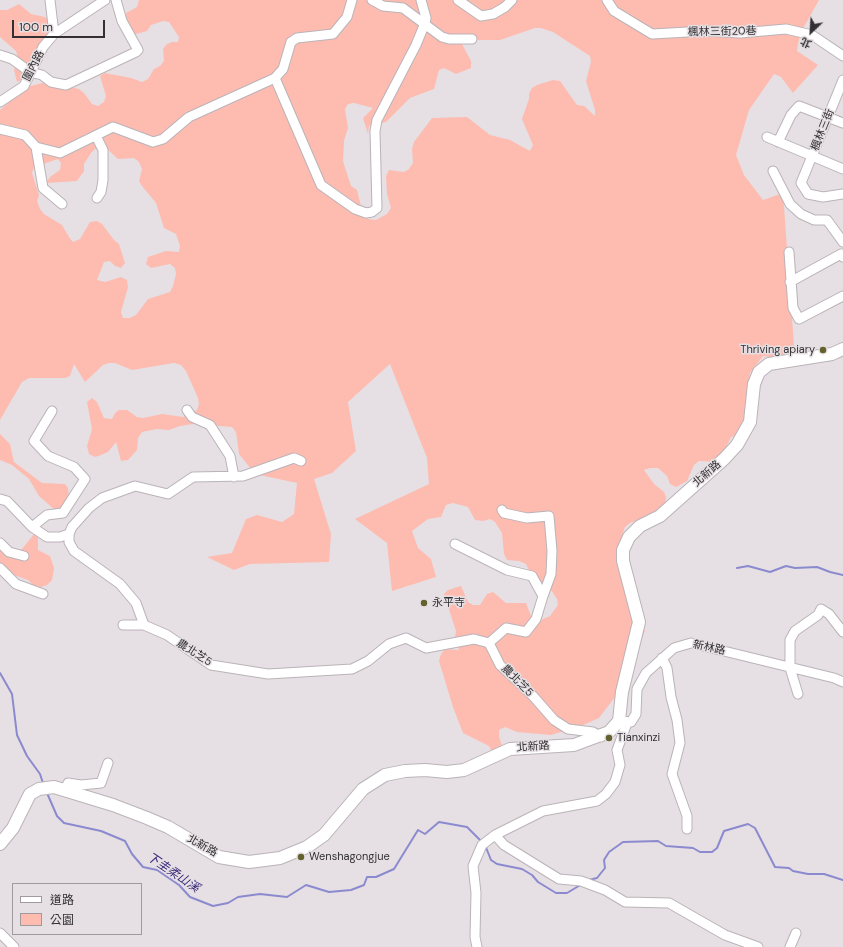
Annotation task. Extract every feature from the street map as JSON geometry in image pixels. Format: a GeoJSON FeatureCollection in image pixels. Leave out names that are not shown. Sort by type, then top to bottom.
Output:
{"type":"FeatureCollection","features":[{"type":"Feature","properties":{"kind":"main road","name":"北新路"},"geometry":{"type":"LineString","coordinates":[[0,844],[13,828],[30,794],[39,789],[59,789],[147,818],[219,856],[249,862],[280,858],[307,847],[324,835],[363,789],[385,775],[405,771],[425,770],[447,772],[464,770],[510,749],[574,745],[601,737],[623,722],[622,692],[639,622],[623,561],[623,550],[629,537],[640,526],[660,516],[724,459],[737,445],[750,422],[754,384],[759,372],[769,364],[832,354],[843,349]]}},
{"type":"Feature","properties":{"kind":"street"},"geometry":{"type":"LineString","coordinates":[[50,0],[54,34]]}},
{"type":"Feature","properties":{"kind":"street","name":"圍內路"},"geometry":{"type":"LineString","coordinates":[[0,102],[24,86],[43,47],[54,34],[105,0]]}},
{"type":"Feature","properties":{"kind":"street"},"geometry":{"type":"LineString","coordinates":[[0,55],[12,59],[30,72],[42,75],[51,82],[66,85],[136,52],[138,50],[122,21],[116,0]]}},
{"type":"Feature","properties":{"kind":"street"},"geometry":{"type":"LineString","coordinates":[[36,147],[60,153],[113,128],[153,142],[163,139],[189,117],[275,78],[283,69],[291,42],[297,38],[332,34],[347,17],[352,0]]}},
{"type":"Feature","properties":{"kind":"street"},"geometry":{"type":"LineString","coordinates":[[372,0],[383,6],[403,8],[442,37],[449,39],[472,39]]}},
{"type":"Feature","properties":{"kind":"street"},"geometry":{"type":"LineString","coordinates":[[275,78],[321,184],[355,209],[366,213],[372,212],[377,208],[376,120],[416,45],[425,23],[426,18],[421,0]]}},
{"type":"Feature","properties":{"kind":"street"},"geometry":{"type":"LineString","coordinates":[[458,0],[481,16],[493,14],[505,7],[512,0]]}},
{"type":"Feature","properties":{"kind":"street","name":"楓林三街20巷"},"geometry":{"type":"LineString","coordinates":[[607,0],[614,11],[652,34],[706,31],[740,33],[786,29],[812,35],[843,56]]}},
{"type":"Feature","properties":{"kind":"street","name":"楓林三街"},"geometry":{"type":"LineString","coordinates":[[843,80],[801,183],[808,194],[823,197],[843,194]]}},
{"type":"Feature","properties":{"kind":"street"},"geometry":{"type":"LineString","coordinates":[[778,142],[791,115],[799,106],[843,123]]}},
{"type":"Feature","properties":{"kind":"street"},"geometry":{"type":"LineString","coordinates":[[0,129],[25,135],[36,147],[43,188],[62,204]]}},
{"type":"Feature","properties":{"kind":"street"},"geometry":{"type":"LineString","coordinates":[[96,136],[103,150],[103,180],[101,192],[97,198]]}},
{"type":"Feature","properties":{"kind":"street"},"geometry":{"type":"LineString","coordinates":[[767,137],[811,157],[843,169]]}},
{"type":"Feature","properties":{"kind":"street"},"geometry":{"type":"LineString","coordinates":[[773,171],[790,204],[801,214],[814,220],[827,220],[843,242]]}},
{"type":"Feature","properties":{"kind":"street"},"geometry":{"type":"LineString","coordinates":[[790,252],[790,282],[793,308],[799,319],[843,296]]}},
{"type":"Feature","properties":{"kind":"street"},"geometry":{"type":"LineString","coordinates":[[790,282],[841,254],[843,257]]}},
{"type":"Feature","properties":{"kind":"street"},"geometry":{"type":"LineString","coordinates":[[187,410],[192,418],[210,425],[230,456],[234,476]]}},
{"type":"Feature","properties":{"kind":"street"},"geometry":{"type":"LineString","coordinates":[[32,527],[47,515],[63,513],[86,478],[74,468],[48,456],[34,442],[52,411]]}},
{"type":"Feature","properties":{"kind":"street"},"geometry":{"type":"LineString","coordinates":[[144,626],[136,603],[120,584],[74,550],[69,542],[69,534],[72,527],[88,508],[102,498],[135,486],[168,494],[193,477],[243,476],[294,458],[301,461]]}},
{"type":"Feature","properties":{"kind":"street"},"geometry":{"type":"LineString","coordinates":[[0,499],[6,501],[32,527],[47,537],[60,537],[69,534]]}},
{"type":"Feature","properties":{"kind":"street"},"geometry":{"type":"LineString","coordinates":[[489,642],[506,628],[526,632],[536,619],[551,574],[552,551],[549,516],[526,518],[504,512],[502,510]]}},
{"type":"Feature","properties":{"kind":"street"},"geometry":{"type":"LineString","coordinates":[[0,543],[9,552],[24,556]]}},
{"type":"Feature","properties":{"kind":"street"},"geometry":{"type":"LineString","coordinates":[[454,544],[507,570],[532,576],[543,596]]}},
{"type":"Feature","properties":{"kind":"street"},"geometry":{"type":"LineString","coordinates":[[0,568],[16,584],[43,594]]}},
{"type":"Feature","properties":{"kind":"street"},"geometry":{"type":"LineString","coordinates":[[798,694],[790,668],[790,640],[794,631],[818,615],[821,609],[829,614],[843,632]]}},
{"type":"Feature","properties":{"kind":"street","name":"農北芝5"},"geometry":{"type":"LineString","coordinates":[[123,625],[144,626],[167,635],[211,665],[268,674],[352,669],[368,661],[389,644],[406,638],[426,648],[474,639],[489,642],[500,665],[533,696],[554,720],[568,729],[593,732],[601,737]]}},
{"type":"Feature","properties":{"kind":"street","name":"新林路"},"geometry":{"type":"LineString","coordinates":[[488,840],[543,811],[597,800],[606,794],[615,782],[620,765],[617,750],[623,722],[631,722],[636,714],[637,688],[646,673],[674,648],[691,643],[834,678],[843,682]]}},
{"type":"Feature","properties":{"kind":"street"},"geometry":{"type":"LineString","coordinates":[[662,658],[667,668],[680,743],[672,774],[687,816],[687,829]]}},
{"type":"Feature","properties":{"kind":"street"},"geometry":{"type":"LineString","coordinates":[[59,789],[68,783],[81,785],[101,783],[108,763]]}},
{"type":"Feature","properties":{"kind":"street"},"geometry":{"type":"LineString","coordinates":[[477,947],[475,937],[476,893],[473,866],[488,840],[504,845],[559,879],[581,881],[605,890],[625,902],[669,903],[725,934],[758,947]]}},
{"type":"Feature","properties":{"kind":"street"},"geometry":{"type":"LineString","coordinates":[[0,933],[14,947]]}},
{"type":"Feature","properties":{"kind":"street"},"geometry":{"type":"LineString","coordinates":[[790,947],[796,933]]}},
{"type":"Feature","properties":{"kind":"green space"},"geometry":{"type":"Polygon","coordinates":[[[139,0],[819,0],[800,34],[797,51],[818,65],[793,93],[781,77],[774,74],[749,110],[736,155],[744,175],[763,200],[783,193],[795,360],[763,356],[750,373],[746,397],[743,434],[731,437],[719,462],[699,461],[694,465],[687,481],[676,487],[670,484],[667,476],[658,468],[644,470],[654,484],[664,492],[666,497],[665,510],[630,523],[625,527],[621,539],[632,604],[645,631],[618,693],[599,718],[581,726],[551,735],[517,732],[505,727],[499,730],[499,736],[504,753],[495,758],[489,746],[463,733],[453,707],[439,661],[441,654],[445,649],[459,650],[455,637],[456,631],[444,594],[448,590],[461,586],[468,602],[473,605],[480,605],[487,594],[493,592],[506,603],[526,603],[531,616],[536,622],[550,616],[558,605],[557,599],[549,587],[542,585],[532,576],[526,564],[519,561],[507,560],[504,554],[502,533],[495,522],[490,519],[483,521],[475,520],[468,507],[453,503],[446,505],[441,517],[428,519],[412,531],[418,548],[431,559],[436,577],[392,591],[387,543],[355,519],[429,484],[427,458],[390,364],[348,402],[356,451],[332,473],[314,479],[331,534],[329,562],[250,564],[234,570],[207,557],[232,553],[246,519],[257,515],[282,522],[294,514],[297,483],[255,474],[239,454],[236,432],[232,427],[193,424],[180,426],[169,430],[157,429],[142,432],[138,438],[137,450],[128,460],[121,461],[116,442],[108,452],[95,457],[89,454],[87,446],[92,429],[87,402],[92,398],[97,402],[104,418],[112,419],[115,413],[119,410],[127,410],[137,417],[143,418],[162,414],[183,417],[197,410],[199,404],[198,398],[186,371],[181,365],[174,363],[132,370],[115,363],[109,363],[103,365],[85,382],[74,364],[70,376],[65,378],[29,378],[22,382],[0,420],[0,110],[27,87],[46,82],[79,89],[92,104],[98,106],[104,102],[106,96],[100,76],[105,73],[131,78],[142,82],[148,79],[154,69],[160,66],[164,61],[163,49],[167,44],[178,42],[179,37],[169,22],[163,21],[151,25],[147,31],[129,36],[126,13],[137,7],[139,0]],[[535,28],[500,40],[476,40],[461,42],[471,61],[471,68],[456,74],[444,68],[439,70],[434,89],[410,98],[386,122],[369,126],[368,134],[363,118],[373,108],[354,103],[348,104],[345,109],[348,128],[344,141],[343,161],[351,186],[357,190],[361,206],[368,219],[376,220],[387,214],[391,208],[387,194],[386,176],[389,170],[404,172],[409,169],[413,163],[412,149],[414,142],[432,118],[467,117],[490,135],[510,140],[530,151],[533,145],[522,119],[529,99],[529,94],[532,88],[537,85],[553,80],[560,81],[577,105],[584,106],[595,116],[595,110],[586,81],[591,62],[590,56],[553,32],[541,28],[535,28]],[[106,148],[95,149],[91,153],[84,164],[84,171],[77,181],[46,183],[50,177],[60,170],[61,163],[58,159],[34,167],[32,173],[39,195],[37,201],[40,209],[44,214],[62,225],[73,242],[80,239],[90,222],[97,221],[102,224],[114,240],[119,244],[125,263],[121,268],[115,266],[110,261],[104,262],[97,280],[105,282],[121,277],[127,280],[128,287],[121,312],[123,318],[130,318],[136,315],[148,299],[170,292],[173,286],[176,274],[175,268],[170,264],[151,268],[146,264],[148,257],[166,251],[179,252],[180,246],[176,234],[164,228],[156,203],[139,181],[142,169],[139,162],[134,158],[118,159],[106,148]]]}},
{"type":"Feature","properties":{"kind":"green space"},"geometry":{"type":"Polygon","coordinates":[[[19,4],[31,14],[45,17],[50,22],[53,30],[23,79],[17,82],[14,70],[18,58],[16,51],[0,37],[0,10],[7,10],[19,4]]]}},
{"type":"Feature","properties":{"kind":"green space"},"geometry":{"type":"Polygon","coordinates":[[[0,434],[10,444],[14,462],[42,483],[65,484],[68,488],[69,499],[62,511],[55,510],[39,496],[29,479],[12,465],[0,460],[0,434]]]}},
{"type":"Feature","properties":{"kind":"green space"},"geometry":{"type":"Polygon","coordinates":[[[34,534],[38,538],[38,550],[50,556],[54,568],[52,580],[47,585],[41,587],[33,585],[28,580],[0,570],[0,550],[8,553],[22,549],[34,534]]]}},
{"type":"Feature","properties":{"kind":"waterway"},"geometry":{"type":"LineString","coordinates":[[737,568],[748,566],[770,572],[786,566],[795,568],[817,567],[843,575]]}},
{"type":"Feature","properties":{"kind":"waterway","name":"下圭柔山溪"},"geometry":{"type":"LineString","coordinates":[[0,673],[12,694],[17,735],[27,756],[40,774],[43,783]]}},
{"type":"Feature","properties":{"kind":"waterway","name":"下圭柔山溪"},"geometry":{"type":"LineString","coordinates":[[47,793],[57,816],[64,823],[101,831],[125,841],[132,854],[143,867],[157,870],[179,885],[190,897],[213,906],[228,903],[238,897],[260,894],[287,897],[306,885],[329,892],[351,890],[364,885],[367,877],[376,877],[394,869],[418,830],[425,834],[439,822],[467,827],[482,842]]}},
{"type":"Feature","properties":{"kind":"waterway","name":"下圭柔山溪"},"geometry":{"type":"LineString","coordinates":[[589,880],[597,878],[605,868],[604,860],[609,852],[623,842],[658,841],[666,846],[693,848],[700,852],[712,852],[717,848],[724,831],[748,824],[755,828],[775,867],[789,868],[793,871],[808,874],[824,874],[843,880]]}},
{"type":"Feature","properties":{"kind":"waterway","name":"下圭柔山溪"},"geometry":{"type":"LineString","coordinates":[[485,845],[491,860],[497,864],[522,869],[532,875],[538,882],[556,893],[567,893],[582,884]]}},
{"type":"Feature","properties":{"kind":"place","name":"Thriving apiary"},"geometry":{"type":"Point","coordinates":[823,350]}},
{"type":"Feature","properties":{"kind":"place","name":"永平寺"},"geometry":{"type":"Point","coordinates":[424,603]}},
{"type":"Feature","properties":{"kind":"place","name":"Tianxinzi"},"geometry":{"type":"Point","coordinates":[609,738]}},
{"type":"Feature","properties":{"kind":"place","name":"Wenshagongjue"},"geometry":{"type":"Point","coordinates":[301,857]}}]}
